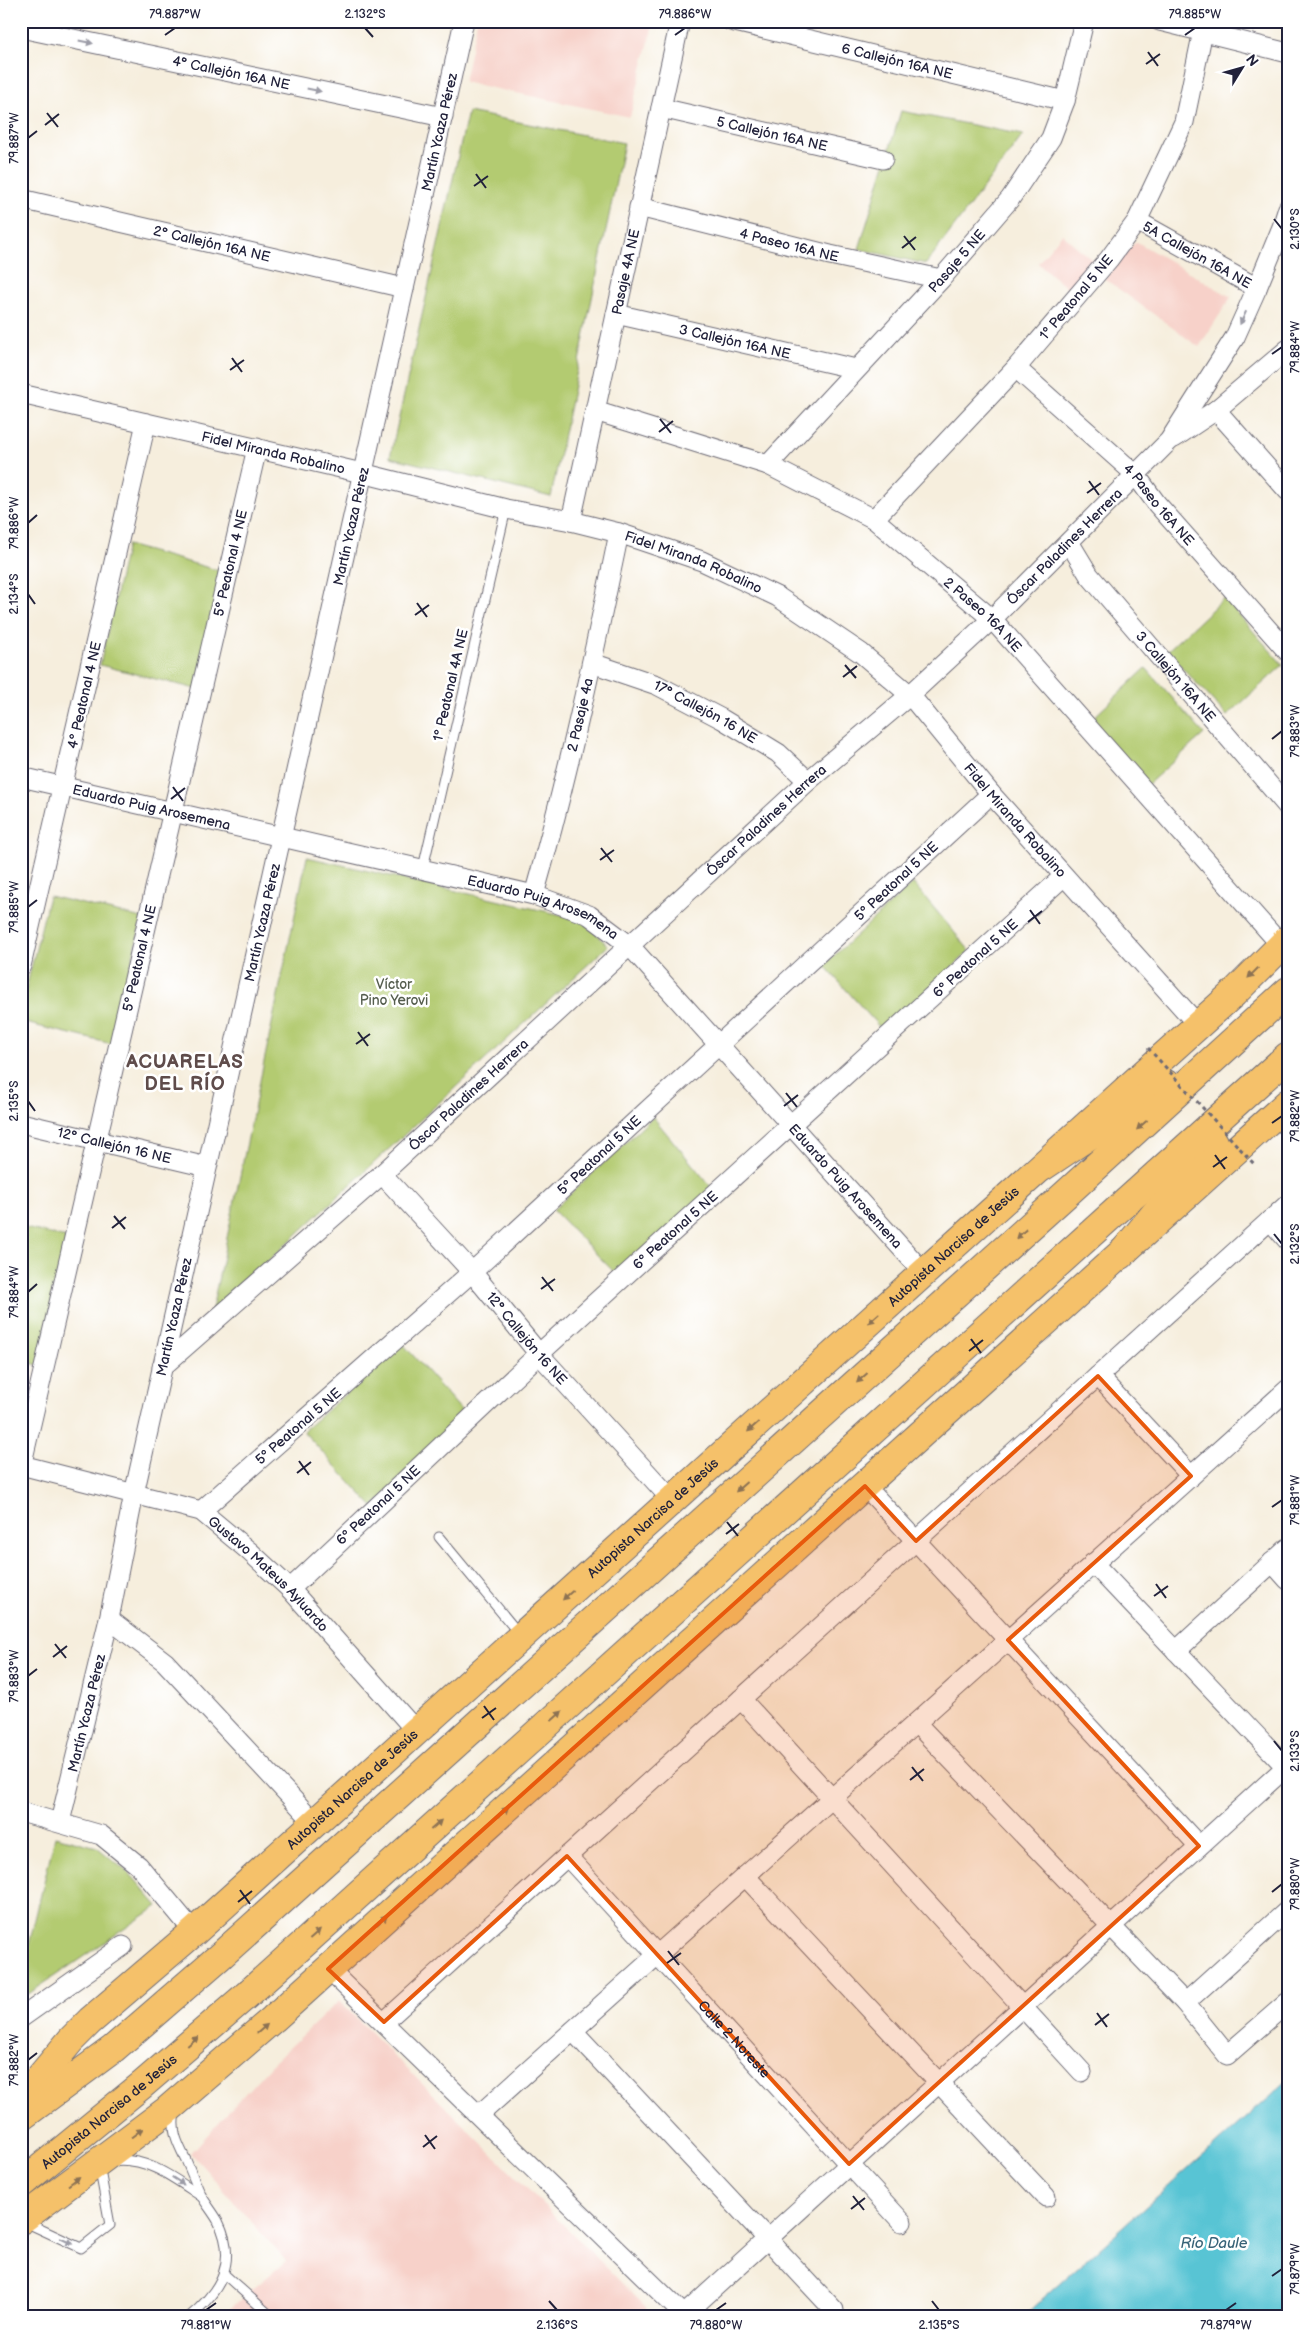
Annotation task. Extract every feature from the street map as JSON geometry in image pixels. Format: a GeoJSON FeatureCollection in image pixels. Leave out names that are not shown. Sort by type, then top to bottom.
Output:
{"type":"FeatureCollection","features":[{"type":"Feature","properties":{"kind":"main road","name":"Autopista Narcisa de Jesús"},"geometry":{"type":"LineString","coordinates":[[21,2100],[71,2040],[90,2021],[194,1932],[1042,1167],[1198,1025],[1284,942]]}},
{"type":"Feature","properties":{"kind":"main road"},"geometry":{"type":"LineString","coordinates":[[21,2117],[113,2049],[218,1958],[1288,991]]}},
{"type":"Feature","properties":{"kind":"main road"},"geometry":{"type":"LineString","coordinates":[[1042,1167],[1242,1033]]}},
{"type":"Feature","properties":{"kind":"main road","name":"Autopista Narcisa de Jesús"},"geometry":{"type":"LineString","coordinates":[[21,2184],[135,2091],[249,1993],[1281,1062]]}},
{"type":"Feature","properties":{"kind":"main road"},"geometry":{"type":"LineString","coordinates":[[1121,1255],[1281,1062]]}},
{"type":"Feature","properties":{"kind":"main road"},"geometry":{"type":"LineString","coordinates":[[21,2220],[98,2163],[196,2086],[1288,1103]]}},
{"type":"Feature","properties":{"kind":"street","name":"Martín Ycaza Pérez"},"geometry":{"type":"LineString","coordinates":[[60,1822],[109,1619],[162,1367],[464,21]]}},
{"type":"Feature","properties":{"kind":"street","name":"Pasaje 4A NE"},"geometry":{"type":"LineString","coordinates":[[571,521],[680,21]]}},
{"type":"Feature","properties":{"kind":"street","name":"6 Callejón 16A NE"},"geometry":{"type":"LineString","coordinates":[[731,21],[1065,102]]}},
{"type":"Feature","properties":{"kind":"street","name":"Pasaje 5 NE"},"geometry":{"type":"LineString","coordinates":[[768,465],[941,279],[1010,199],[1051,138],[1065,102],[1084,21]]}},
{"type":"Feature","properties":{"kind":"street"},"geometry":{"type":"LineString","coordinates":[[1160,21],[1288,53]]}},
{"type":"Feature","properties":{"kind":"street","name":"4° Callejón 16A NE"},"geometry":{"type":"LineString","coordinates":[[21,28],[442,117]]}},
{"type":"Feature","properties":{"kind":"street","name":"1º Peatonal 5 NE"},"geometry":{"type":"LineString","coordinates":[[874,519],[1016,368],[1109,259],[1137,221],[1184,122],[1203,31]]}},
{"type":"Feature","properties":{"kind":"street","name":"5 Callejón 16A NE"},"geometry":{"type":"LineString","coordinates":[[661,108],[883,159]]}},
{"type":"Feature","properties":{"kind":"street","name":"2° Callejón 16A NE"},"geometry":{"type":"LineString","coordinates":[[21,199],[404,288]]}},
{"type":"Feature","properties":{"kind":"street","name":"4 Paseo 16A NE"},"geometry":{"type":"LineString","coordinates":[[639,207],[941,279]]}},
{"type":"Feature","properties":{"kind":"street","name":"Óscar Paladines Herrera"},"geometry":{"type":"LineString","coordinates":[[162,1367],[382,1174],[808,781],[910,695],[992,619],[1169,441],[1235,337],[1258,288],[1288,208]]}},
{"type":"Feature","properties":{"kind":"street","name":"5A Callejón 16A NE"},"geometry":{"type":"LineString","coordinates":[[1137,221],[1258,288]]}},
{"type":"Feature","properties":{"kind":"street","name":"3 Callejón 16A NE"},"geometry":{"type":"LineString","coordinates":[[616,314],[856,369]]}},
{"type":"Feature","properties":{"kind":"street"},"geometry":{"type":"LineString","coordinates":[[1169,441],[1216,410],[1288,349]]}},
{"type":"Feature","properties":{"kind":"street","name":"4 Paseo 16A NE"},"geometry":{"type":"LineString","coordinates":[[1016,368],[1135,474],[1157,504],[1288,652]]}},
{"type":"Feature","properties":{"kind":"street","name":"Fidel Miranda Robalino"},"geometry":{"type":"LineString","coordinates":[[21,394],[257,448],[506,509],[571,521],[620,533],[702,561],[778,597],[861,653],[910,695],[991,794],[1198,1025]]}},
{"type":"Feature","properties":{"kind":"street"},"geometry":{"type":"LineString","coordinates":[[1216,410],[1288,491]]}},
{"type":"Feature","properties":{"kind":"street","name":"2 Paseo 16A NE"},"geometry":{"type":"LineString","coordinates":[[595,411],[768,465],[874,519],[992,619],[1284,942]]}},
{"type":"Feature","properties":{"kind":"street","name":"4º Peatonal 4 NE"},"geometry":{"type":"LineString","coordinates":[[21,966],[146,423]]}},
{"type":"Feature","properties":{"kind":"street","name":"5º Peatonal 4 NE"},"geometry":{"type":"LineString","coordinates":[[21,1465],[257,448]]}},
{"type":"Feature","properties":{"kind":"street","name":"2 Pasaje 4a"},"geometry":{"type":"LineString","coordinates":[[534,895],[550,839],[592,664],[620,533]]}},
{"type":"Feature","properties":{"kind":"street","name":"3 Callejón 16A NE"},"geometry":{"type":"LineString","coordinates":[[1069,542],[1089,575],[1288,807]]}},
{"type":"Feature","properties":{"kind":"street","name":"17° Callejón 16 NE"},"geometry":{"type":"LineString","coordinates":[[592,664],[658,685],[722,719],[778,753],[808,781]]}},
{"type":"Feature","properties":{"kind":"street","name":"Eduardo Puig Arosemena"},"geometry":{"type":"LineString","coordinates":[[21,777],[534,895],[589,915],[629,945],[924,1273]]}},
{"type":"Feature","properties":{"kind":"street","name":"5º Peatonal 5 NE"},"geometry":{"type":"LineString","coordinates":[[201,1511],[472,1272],[991,794]]}},
{"type":"Feature","properties":{"kind":"street","name":"6º Peatonal 5 NE"},"geometry":{"type":"LineString","coordinates":[[290,1588],[539,1354],[1064,876]]}},
{"type":"Feature","properties":{"kind":"street","name":"12° Callejón 16 NE"},"geometry":{"type":"LineString","coordinates":[[21,1123],[207,1167]]}},
{"type":"Feature","properties":{"kind":"street","name":"12° Callejón 16 NE"},"geometry":{"type":"LineString","coordinates":[[382,1174],[472,1272],[539,1354],[672,1500]]}},
{"type":"Feature","properties":{"kind":"street"},"geometry":{"type":"LineString","coordinates":[[384,2022],[1288,1204]]}},
{"type":"Feature","properties":{"kind":"street"},"geometry":{"type":"LineString","coordinates":[[1270,1220],[1288,1241]]}},
{"type":"Feature","properties":{"kind":"street"},"geometry":{"type":"LineString","coordinates":[[1098,1376],[1191,1476]]}},
{"type":"Feature","properties":{"kind":"street"},"geometry":{"type":"LineString","coordinates":[[479,2115],[1093,1563],[1285,1396]]}},
{"type":"Feature","properties":{"kind":"street","name":"Gustavo Mateus Ayluardo"},"geometry":{"type":"LineString","coordinates":[[21,1465],[201,1511],[249,1550],[290,1588],[416,1731]]}},
{"type":"Feature","properties":{"kind":"street"},"geometry":{"type":"LineString","coordinates":[[864,1486],[1199,1846]]}},
{"type":"Feature","properties":{"kind":"street"},"geometry":{"type":"LineString","coordinates":[[1176,1651],[1288,1548]]}},
{"type":"Feature","properties":{"kind":"street"},"geometry":{"type":"LineString","coordinates":[[1272,1562],[1288,1580]]}},
{"type":"Feature","properties":{"kind":"street"},"geometry":{"type":"LineString","coordinates":[[328,1969],[685,2316],[767,2238],[938,2084],[1021,2006],[1287,1768],[1093,1563]]}},
{"type":"Feature","properties":{"kind":"street"},"geometry":{"type":"LineString","coordinates":[[109,1619],[164,1662],[315,1823]]}},
{"type":"Feature","properties":{"kind":"street"},"geometry":{"type":"LineString","coordinates":[[741,1699],[1082,2072]]}},
{"type":"Feature","properties":{"kind":"street"},"geometry":{"type":"LineString","coordinates":[[916,1723],[1185,2003],[1227,2055],[1288,2002]]}},
{"type":"Feature","properties":{"kind":"street"},"geometry":{"type":"LineString","coordinates":[[21,1812],[102,1835],[139,1866],[194,1932]]}},
{"type":"Feature","properties":{"kind":"street","name":"Calle 2 Noreste"},"geometry":{"type":"LineString","coordinates":[[568,1856],[902,2222]]}},
{"type":"Feature","properties":{"kind":"street"},"geometry":{"type":"LineString","coordinates":[[745,1876],[1046,2197]]}},
{"type":"Feature","properties":{"kind":"street"},"geometry":{"type":"LineString","coordinates":[[1185,2003],[1288,1910]]}},
{"type":"Feature","properties":{"kind":"street"},"geometry":{"type":"LineString","coordinates":[[21,2018],[123,1946]]}},
{"type":"Feature","properties":{"kind":"street"},"geometry":{"type":"LineString","coordinates":[[573,2031],[834,2310]]}},
{"type":"Feature","properties":{"kind":"lane","name":"1º Peatonal 4A NE"},"geometry":{"type":"LineString","coordinates":[[422,868],[506,509]]}},
{"type":"Feature","properties":{"kind":"lane"},"geometry":{"type":"LineString","coordinates":[[439,1537],[522,1636]]}},
{"type":"Feature","properties":{"kind":"lane"},"geometry":{"type":"LineString","coordinates":[[189,2317],[210,2297],[224,2274],[226,2249],[224,2236],[211,2209],[202,2196],[176,2139],[173,2124],[175,2113],[196,2086]]}},
{"type":"Feature","properties":{"kind":"lane"},"geometry":{"type":"LineString","coordinates":[[21,2220],[81,2248],[110,2226],[98,2163],[116,2160],[137,2162],[157,2168],[202,2196]]}},
{"type":"Feature","properties":{"kind":"lane"},"geometry":{"type":"LineString","coordinates":[[224,2274],[272,2317]]}},
{"type":"Feature","properties":{"kind":"path"},"geometry":{"type":"LineString","coordinates":[[1148,1048],[1255,1165]]}},
{"type":"Feature","properties":{"kind":"highlighted area"},"geometry":{"type":"Polygon","coordinates":[[[1098,1376],[1191,1476],[1008,1640],[1199,1846],[849,2164],[567,1856],[384,2022],[328,1969],[865,1486],[916,1541],[1098,1376]]]}},
{"type":"Feature","properties":{"kind":"shaded area"},"geometry":{"type":"Polygon","coordinates":[[[477,21],[654,21],[630,117],[464,82],[477,21]]]}},
{"type":"Feature","properties":{"kind":"shaded area"},"geometry":{"type":"Polygon","coordinates":[[[1062,234],[1092,260],[1068,289],[1038,263],[1062,234]]]}},
{"type":"Feature","properties":{"kind":"shaded area"},"geometry":{"type":"Polygon","coordinates":[[[1137,242],[1231,297],[1199,347],[1105,279],[1130,247],[1137,242]]]}},
{"type":"Feature","properties":{"kind":"shaded area"},"geometry":{"type":"Polygon","coordinates":[[[339,2001],[656,2317],[220,2317],[286,2261],[191,2153],[270,2066],[339,2001]]]}},
{"type":"Feature","properties":{"kind":"green space"},"geometry":{"type":"Polygon","coordinates":[[[901,111],[1023,135],[926,264],[859,249],[901,111]]]}},
{"type":"Feature","properties":{"kind":"green space"},"geometry":{"type":"Polygon","coordinates":[[[468,112],[624,143],[551,497],[390,457],[468,112]]]}},
{"type":"Feature","properties":{"kind":"green space"},"geometry":{"type":"Polygon","coordinates":[[[127,545],[224,572],[196,689],[100,665],[127,545]]]}},
{"type":"Feature","properties":{"kind":"green space"},"geometry":{"type":"Polygon","coordinates":[[[1224,598],[1283,665],[1227,716],[1167,651],[1224,598]]]}},
{"type":"Feature","properties":{"kind":"green space"},"geometry":{"type":"Polygon","coordinates":[[[1146,668],[1204,734],[1147,785],[1090,721],[1146,668]]]}},
{"type":"Feature","properties":{"kind":"green space","name":"Víctor Pino Yerovi"},"geometry":{"type":"Polygon","coordinates":[[[307,857],[584,920],[608,946],[211,1314],[307,857]]]}},
{"type":"Feature","properties":{"kind":"green space"},"geometry":{"type":"Polygon","coordinates":[[[913,883],[970,951],[883,1031],[824,965],[913,883]]]}},
{"type":"Feature","properties":{"kind":"green space"},"geometry":{"type":"Polygon","coordinates":[[[49,896],[142,918],[112,1044],[21,1022],[21,1009],[49,896]]]}},
{"type":"Feature","properties":{"kind":"green space"},"geometry":{"type":"Polygon","coordinates":[[[653,1117],[712,1188],[618,1276],[553,1210],[653,1117]]]}},
{"type":"Feature","properties":{"kind":"green space"},"geometry":{"type":"Polygon","coordinates":[[[21,1227],[66,1238],[38,1365],[21,1361],[21,1227]]]}},
{"type":"Feature","properties":{"kind":"green space"},"geometry":{"type":"Polygon","coordinates":[[[403,1344],[469,1419],[373,1507],[303,1431],[403,1344]]]}},
{"type":"Feature","properties":{"kind":"green space"},"geometry":{"type":"Polygon","coordinates":[[[55,1836],[97,1847],[132,1876],[158,1906],[21,1999],[21,1978],[55,1836]]]}},
{"type":"Feature","properties":{"kind":"water","name":"Río Daule"},"geometry":{"type":"Polygon","coordinates":[[[1288,2080],[1288,2317],[1022,2317],[1288,2080]]]}},
{"type":"Feature","properties":{"kind":"district","name":"ACUARELAS DEL RÍO"},"geometry":{"type":"Point","coordinates":[185,1072]}}]}
